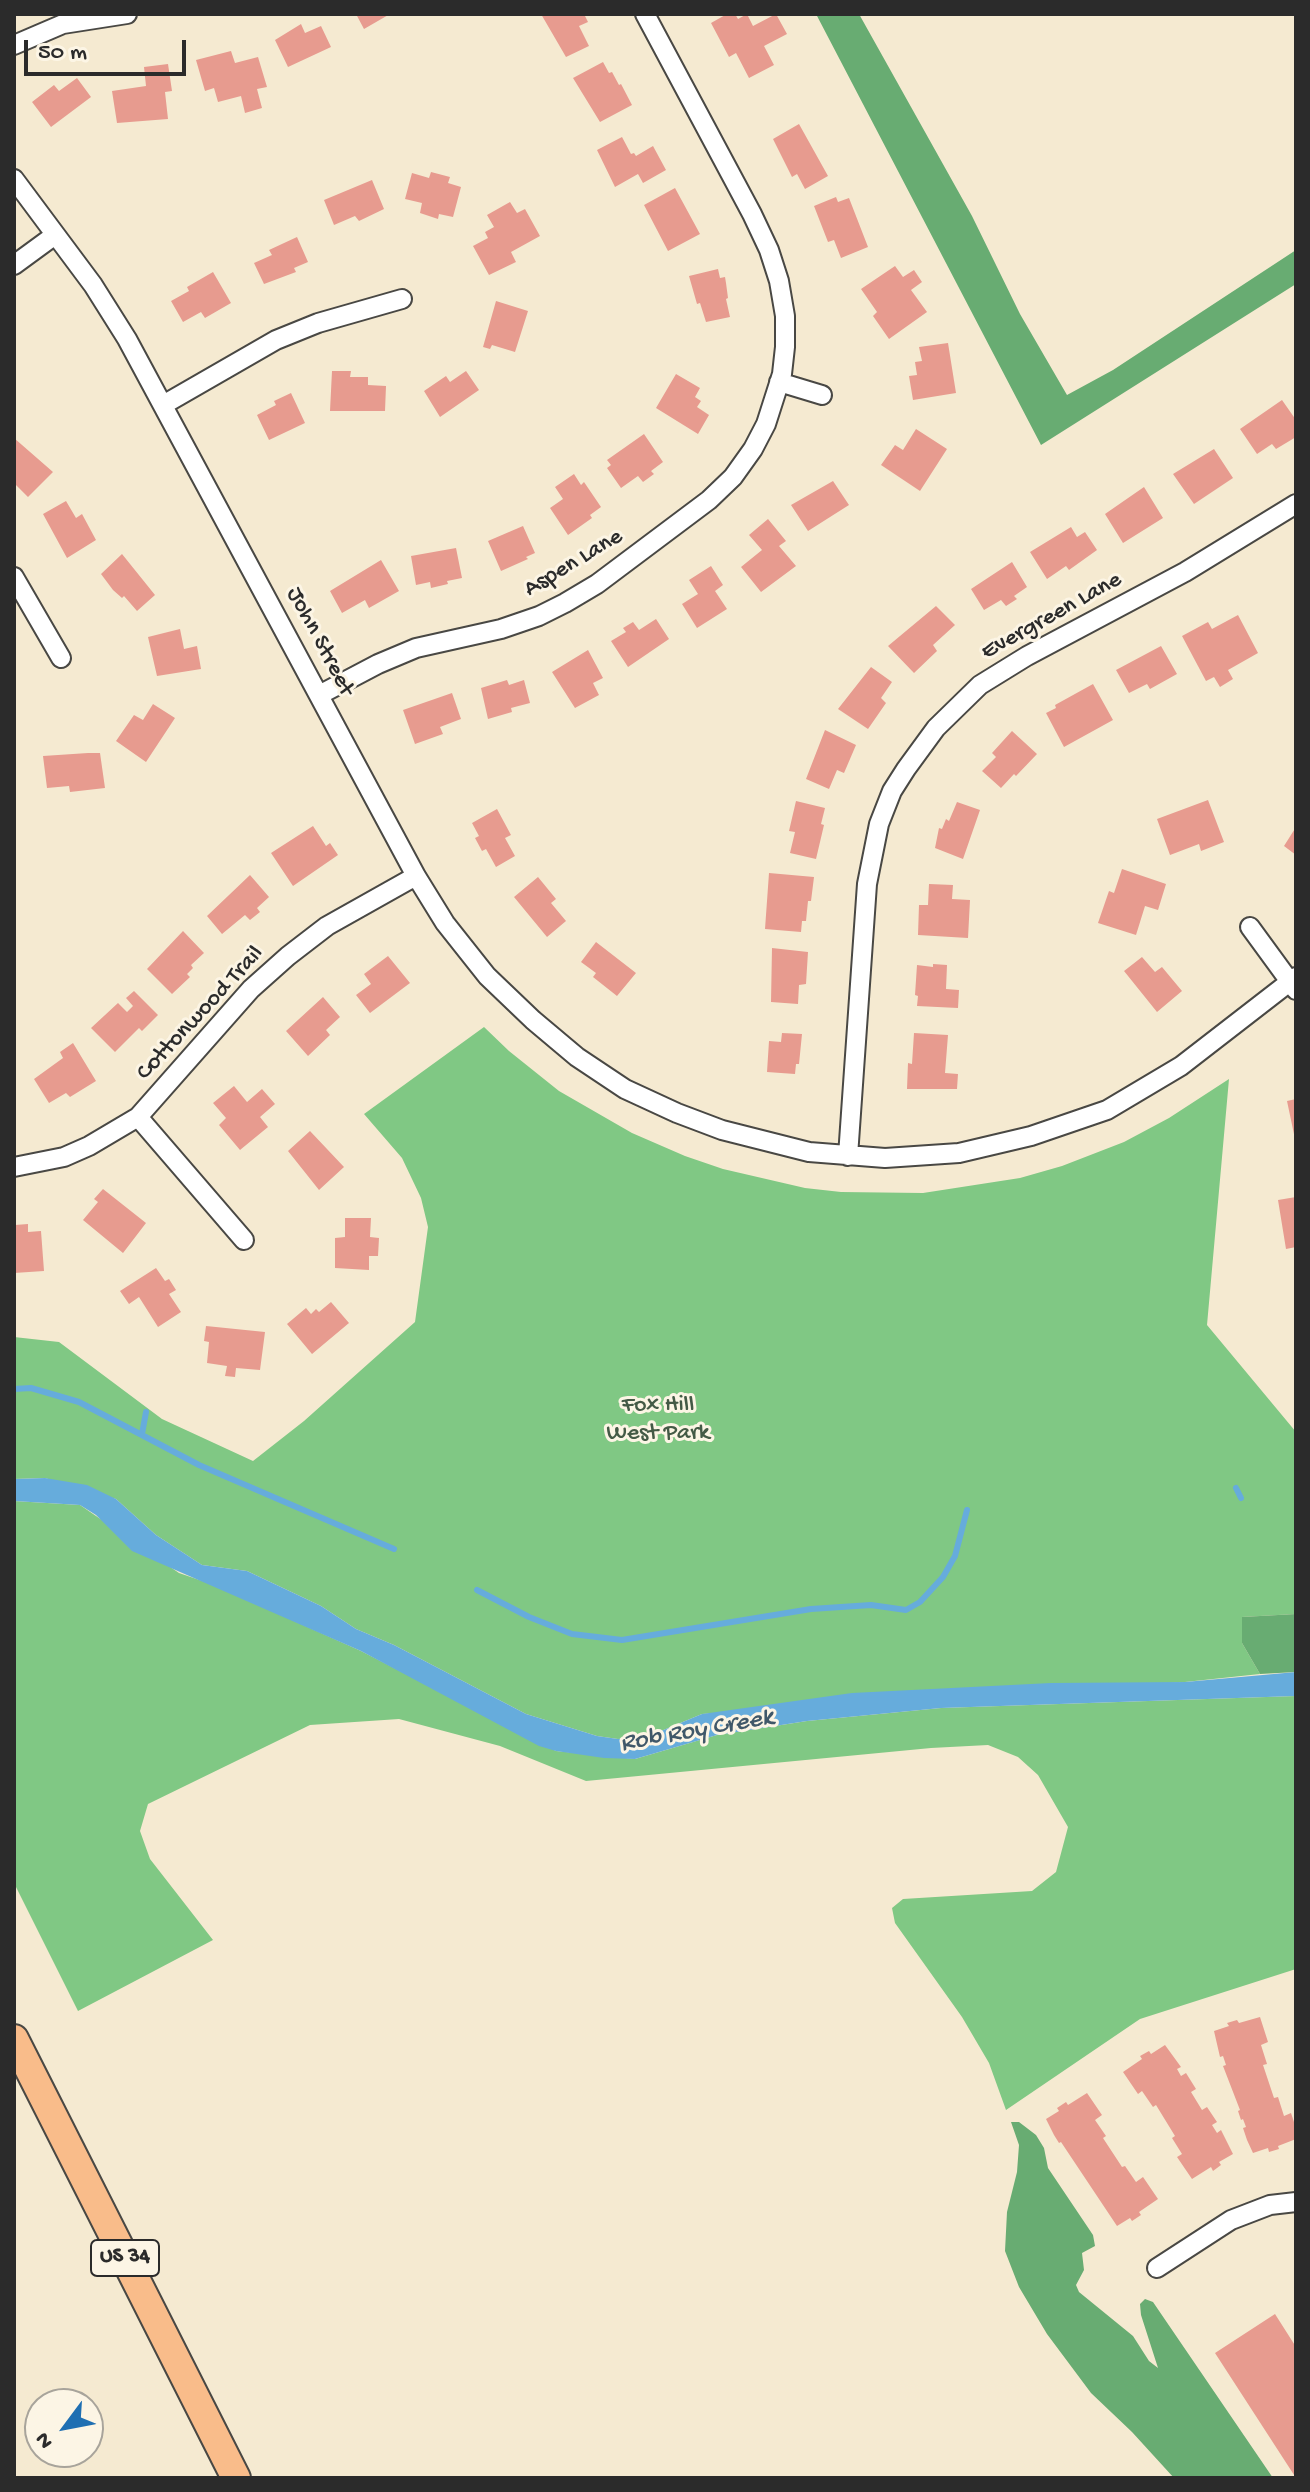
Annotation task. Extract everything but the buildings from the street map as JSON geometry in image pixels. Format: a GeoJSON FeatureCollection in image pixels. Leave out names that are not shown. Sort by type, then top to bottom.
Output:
{"type":"FeatureCollection","features":[{"type":"Feature","properties":{"kind":"main road","name":"US 34"},"geometry":{"type":"LineString","coordinates":[[14,2039],[236,2478]]}},
{"type":"Feature","properties":{"kind":"street"},"geometry":{"type":"LineString","coordinates":[[14,45],[63,24],[127,14]]}},
{"type":"Feature","properties":{"kind":"street","name":"Aspen Lane"},"geometry":{"type":"LineString","coordinates":[[321,694],[416,648],[484,633],[539,616],[597,584],[725,486],[753,449],[766,424],[779,382],[785,347],[785,316],[779,281],[769,250],[645,14]]}},
{"type":"Feature","properties":{"kind":"street","name":"John Street"},"geometry":{"type":"LineString","coordinates":[[14,179],[93,285],[127,339],[321,694],[416,876],[445,923],[487,976],[577,1057],[625,1089],[722,1130],[809,1152],[885,1158],[959,1153],[994,1146],[1107,1110],[1181,1066],[1294,983]]}},
{"type":"Feature","properties":{"kind":"street"},"geometry":{"type":"LineString","coordinates":[[14,265],[55,235]]}},
{"type":"Feature","properties":{"kind":"street"},"geometry":{"type":"LineString","coordinates":[[163,405],[276,340],[318,323],[402,299]]}},
{"type":"Feature","properties":{"kind":"street"},"geometry":{"type":"LineString","coordinates":[[779,382],[822,395]]}},
{"type":"Feature","properties":{"kind":"street","name":"Evergreen Lane"},"geometry":{"type":"LineString","coordinates":[[848,1156],[867,884],[879,824],[892,791],[906,769],[936,728],[980,685],[1018,660],[1185,572],[1296,504]]}},
{"type":"Feature","properties":{"kind":"street"},"geometry":{"type":"LineString","coordinates":[[14,577],[61,658]]}},
{"type":"Feature","properties":{"kind":"street","name":"Cottonwood Trail"},"geometry":{"type":"LineString","coordinates":[[14,1167],[64,1157],[138,1117],[251,989],[288,956],[327,926],[416,876]]}},
{"type":"Feature","properties":{"kind":"street"},"geometry":{"type":"LineString","coordinates":[[1250,927],[1294,983]]}},
{"type":"Feature","properties":{"kind":"street"},"geometry":{"type":"LineString","coordinates":[[138,1117],[244,1240]]}},
{"type":"Feature","properties":{"kind":"street"},"geometry":{"type":"LineString","coordinates":[[1157,2268],[1231,2220],[1270,2205],[1296,2202]]}},
{"type":"Feature","properties":{"kind":"green space"},"geometry":{"type":"Polygon","coordinates":[[[816,14],[859,14],[972,216],[1020,314],[1067,395],[1113,370],[1296,250],[1296,284],[1041,445],[816,14]]]}},
{"type":"Feature","properties":{"kind":"green space","name":"Fox Hill West Park"},"geometry":{"type":"Polygon","coordinates":[[[484,1027],[559,1091],[632,1133],[723,1169],[805,1188],[841,1192],[923,1193],[1020,1178],[1062,1166],[1124,1142],[1169,1118],[1229,1079],[1207,1325],[1296,1432],[1296,1614],[1242,1617],[1242,1643],[1260,1674],[1185,1682],[702,1714],[649,1736],[618,1739],[597,1736],[526,1714],[394,1645],[356,1629],[321,1606],[247,1571],[202,1565],[156,1535],[116,1499],[45,1478],[14,1479],[14,1337],[59,1342],[162,1419],[253,1461],[304,1421],[415,1322],[428,1227],[421,1198],[402,1158],[364,1114],[484,1027]]]}},
{"type":"Feature","properties":{"kind":"green space"},"geometry":{"type":"Polygon","coordinates":[[[14,1501],[80,1505],[179,1573],[214,1585],[361,1651],[556,1751],[635,1759],[717,1735],[807,1721],[941,1708],[1296,1696],[1296,1969],[1140,2019],[1006,2110],[989,2063],[962,2017],[895,1923],[892,1908],[903,1899],[1032,1891],[1056,1872],[1068,1827],[1038,1775],[1018,1757],[988,1745],[931,1748],[586,1781],[500,1746],[399,1719],[310,1725],[148,1804],[140,1831],[150,1859],[213,1940],[78,2011],[14,1883],[14,1501]]]}},
{"type":"Feature","properties":{"kind":"green space"},"geometry":{"type":"Polygon","coordinates":[[[1296,1614],[1296,1672],[1260,1674],[1242,1643],[1242,1617],[1296,1614]]]}},
{"type":"Feature","properties":{"kind":"green space"},"geometry":{"type":"Polygon","coordinates":[[[1011,2122],[1019,2122],[1036,2135],[1044,2148],[1048,2168],[1093,2235],[1095,2246],[1082,2253],[1084,2270],[1076,2285],[1079,2292],[1133,2336],[1149,2361],[1158,2368],[1140,2304],[1145,2299],[1153,2302],[1273,2478],[1174,2478],[1091,2393],[1047,2334],[1019,2287],[1005,2251],[1007,2212],[1017,2172],[1019,2145],[1011,2122]]]}},
{"type":"Feature","properties":{"kind":"water","name":"Rob Roy Creek"},"geometry":{"type":"Polygon","coordinates":[[[45,1478],[87,1485],[116,1499],[156,1535],[202,1565],[247,1571],[321,1606],[356,1629],[394,1645],[526,1714],[597,1736],[618,1739],[649,1736],[702,1714],[852,1693],[1051,1683],[1185,1682],[1296,1672],[1296,1696],[941,1708],[807,1721],[717,1735],[635,1759],[556,1751],[539,1746],[361,1651],[132,1551],[96,1515],[80,1505],[14,1501],[14,1479],[45,1478]]]}},
{"type":"Feature","properties":{"kind":"waterway"},"geometry":{"type":"LineString","coordinates":[[14,1389],[31,1388],[79,1402],[199,1465],[394,1549]]}},
{"type":"Feature","properties":{"kind":"waterway"},"geometry":{"type":"LineString","coordinates":[[142,1434],[146,1412]]}},
{"type":"Feature","properties":{"kind":"waterway"},"geometry":{"type":"LineString","coordinates":[[1236,1488],[1241,1498]]}},
{"type":"Feature","properties":{"kind":"waterway"},"geometry":{"type":"LineString","coordinates":[[477,1590],[529,1617],[572,1634],[622,1640],[811,1609],[871,1605],[906,1610],[920,1602],[943,1577],[955,1556],[967,1510]]}}]}
